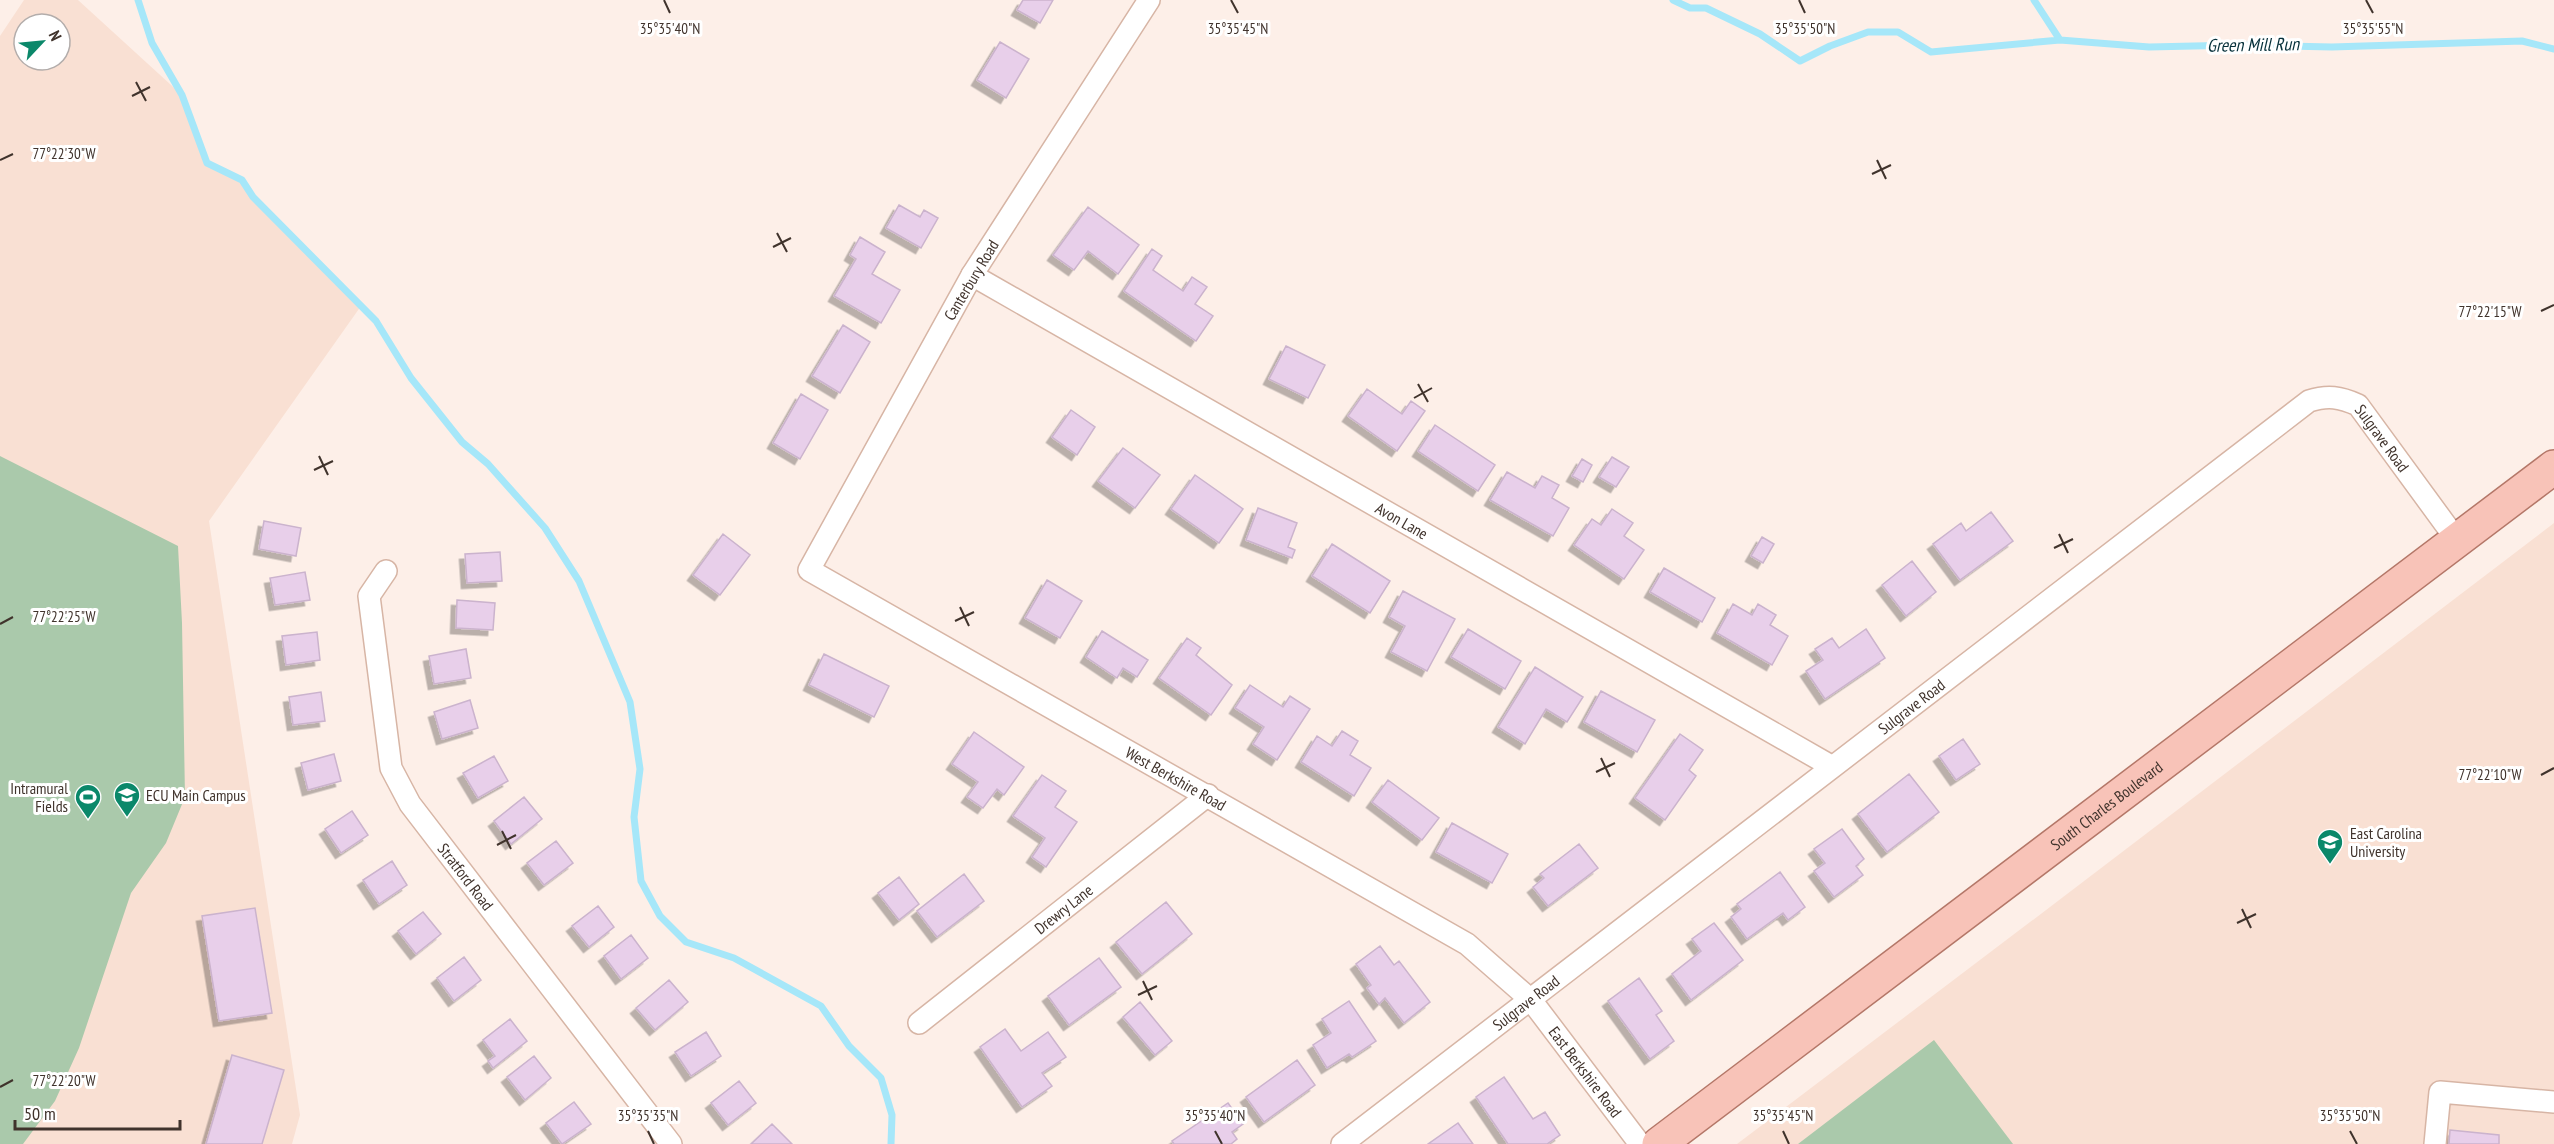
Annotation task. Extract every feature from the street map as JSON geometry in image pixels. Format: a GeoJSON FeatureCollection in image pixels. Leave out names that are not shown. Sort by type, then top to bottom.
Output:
{"type":"FeatureCollection","features":[{"type":"Feature","properties":{"kind":"main road","name":"South Charles Boulevard"},"geometry":{"type":"LineString","coordinates":[[1659,1144],[2554,467]]}},
{"type":"Feature","properties":{"kind":"street","name":"Canterbury Road"},"geometry":{"type":"LineString","coordinates":[[809,570],[972,275],[1149,0]]}},
{"type":"Feature","properties":{"kind":"street","name":"Avon Lane"},"geometry":{"type":"LineString","coordinates":[[972,275],[1831,766]]}},
{"type":"Feature","properties":{"kind":"street","name":"Sulgrave Road"},"geometry":{"type":"LineString","coordinates":[[1342,1144],[1831,766],[2309,401],[2323,397],[2340,397],[2358,405],[2456,539]]}},
{"type":"Feature","properties":{"kind":"street","name":"West Berkshire Road"},"geometry":{"type":"LineString","coordinates":[[809,570],[1467,944],[1531,1000]]}},
{"type":"Feature","properties":{"kind":"street","name":"Stratford Road"},"geometry":{"type":"LineString","coordinates":[[386,571],[369,596],[391,768],[410,804],[671,1144]]}},
{"type":"Feature","properties":{"kind":"street","name":"Drewry Lane"},"geometry":{"type":"LineString","coordinates":[[919,1023],[1208,795]]}},
{"type":"Feature","properties":{"kind":"street","name":"East Berkshire Road"},"geometry":{"type":"LineString","coordinates":[[1531,1000],[1640,1144]]}},
{"type":"Feature","properties":{"kind":"street"},"geometry":{"type":"LineString","coordinates":[[2435,1144],[2440,1092],[2554,1102]]}},
{"type":"Feature","properties":{"kind":"shaded area","name":"ECU Main Campus"},"geometry":{"type":"Polygon","coordinates":[[[24,0],[78,0],[182,95],[207,163],[242,180],[253,197],[361,306],[209,521],[300,1115],[292,1144],[0,1144],[0,36],[12,18],[12,72],[72,72],[72,12],[16,12],[24,0]]]}},
{"type":"Feature","properties":{"kind":"shaded area","name":"East Carolina University"},"geometry":{"type":"Polygon","coordinates":[[[2554,523],[2554,1144],[1737,1144],[2050,907],[2554,523]]]}},
{"type":"Feature","properties":{"kind":"green space","name":"Intramural Fields"},"geometry":{"type":"Polygon","coordinates":[[[0,456],[178,546],[182,623],[185,797],[166,843],[131,893],[79,1048],[55,1101],[23,1144],[0,1144],[0,456]]]}},
{"type":"Feature","properties":{"kind":"green space"},"geometry":{"type":"Polygon","coordinates":[[[1934,1040],[2013,1144],[1798,1144],[1934,1040]]]}},
{"type":"Feature","properties":{"kind":"building"},"geometry":{"type":"Polygon","coordinates":[[[1023,0],[1053,0],[1040,23],[1017,10],[1023,0]]]}},
{"type":"Feature","properties":{"kind":"building"},"geometry":{"type":"Polygon","coordinates":[[[1000,42],[1029,59],[1006,98],[977,80],[1000,42]]]}},
{"type":"Feature","properties":{"kind":"building"},"geometry":{"type":"Polygon","coordinates":[[[899,205],[920,217],[924,210],[938,218],[921,248],[886,228],[899,205]]]}},
{"type":"Feature","properties":{"kind":"building"},"geometry":{"type":"Polygon","coordinates":[[[1088,207],[1139,245],[1118,274],[1088,251],[1074,270],[1053,255],[1088,207]]]}},
{"type":"Feature","properties":{"kind":"building"},"geometry":{"type":"Polygon","coordinates":[[[860,237],[885,252],[872,274],[900,290],[881,323],[834,296],[856,259],[850,255],[860,237]]]}},
{"type":"Feature","properties":{"kind":"building"},"geometry":{"type":"Polygon","coordinates":[[[1152,249],[1162,256],[1153,270],[1183,291],[1192,277],[1207,287],[1195,304],[1213,316],[1196,341],[1124,291],[1152,249]]]}},
{"type":"Feature","properties":{"kind":"building"},"geometry":{"type":"Polygon","coordinates":[[[843,325],[870,342],[840,393],[812,376],[843,325]]]}},
{"type":"Feature","properties":{"kind":"building"},"geometry":{"type":"Polygon","coordinates":[[[1286,346],[1325,365],[1308,398],[1269,379],[1286,346]]]}},
{"type":"Feature","properties":{"kind":"building"},"geometry":{"type":"Polygon","coordinates":[[[1367,389],[1402,414],[1411,401],[1425,411],[1397,451],[1348,416],[1367,389]]]}},
{"type":"Feature","properties":{"kind":"building"},"geometry":{"type":"Polygon","coordinates":[[[801,394],[828,410],[800,459],[773,443],[801,394]]]}},
{"type":"Feature","properties":{"kind":"building"},"geometry":{"type":"Polygon","coordinates":[[[1071,410],[1095,427],[1077,455],[1052,437],[1071,410]]]}},
{"type":"Feature","properties":{"kind":"building"},"geometry":{"type":"Polygon","coordinates":[[[1435,425],[1495,465],[1478,491],[1418,451],[1435,425]]]}},
{"type":"Feature","properties":{"kind":"building"},"geometry":{"type":"Polygon","coordinates":[[[1123,448],[1160,475],[1135,508],[1098,481],[1123,448]]]}},
{"type":"Feature","properties":{"kind":"building"},"geometry":{"type":"Polygon","coordinates":[[[1612,457],[1629,467],[1616,487],[1599,477],[1612,457]]]}},
{"type":"Feature","properties":{"kind":"building"},"geometry":{"type":"Polygon","coordinates":[[[1582,459],[1592,465],[1583,482],[1572,476],[1582,459]]]}},
{"type":"Feature","properties":{"kind":"building"},"geometry":{"type":"Polygon","coordinates":[[[1507,472],[1535,488],[1542,476],[1559,485],[1552,498],[1569,508],[1553,536],[1490,500],[1507,472]]]}},
{"type":"Feature","properties":{"kind":"building"},"geometry":{"type":"Polygon","coordinates":[[[1195,475],[1243,509],[1219,543],[1171,509],[1195,475]]]}},
{"type":"Feature","properties":{"kind":"building"},"geometry":{"type":"Polygon","coordinates":[[[1258,508],[1297,523],[1288,547],[1295,550],[1292,558],[1246,540],[1258,508]]]}},
{"type":"Feature","properties":{"kind":"building"},"geometry":{"type":"Polygon","coordinates":[[[1612,509],[1633,523],[1624,536],[1644,550],[1624,579],[1574,545],[1592,519],[1601,525],[1612,509]]]}},
{"type":"Feature","properties":{"kind":"building"},"geometry":{"type":"Polygon","coordinates":[[[1991,512],[2013,541],[1960,580],[1933,544],[1961,523],[1966,531],[1991,512]]]}},
{"type":"Feature","properties":{"kind":"building"},"geometry":{"type":"Polygon","coordinates":[[[264,521],[301,528],[296,556],[259,549],[264,521]]]}},
{"type":"Feature","properties":{"kind":"building"},"geometry":{"type":"Polygon","coordinates":[[[723,534],[750,555],[720,595],[693,575],[723,534]]]}},
{"type":"Feature","properties":{"kind":"building"},"geometry":{"type":"Polygon","coordinates":[[[1762,537],[1774,544],[1763,563],[1751,556],[1762,537]]]}},
{"type":"Feature","properties":{"kind":"building"},"geometry":{"type":"Polygon","coordinates":[[[1332,544],[1390,581],[1370,613],[1312,576],[1332,544]]]}},
{"type":"Feature","properties":{"kind":"building"},"geometry":{"type":"Polygon","coordinates":[[[500,552],[502,581],[467,583],[465,554],[500,552]]]}},
{"type":"Feature","properties":{"kind":"building"},"geometry":{"type":"Polygon","coordinates":[[[1912,561],[1936,592],[1906,616],[1882,585],[1912,561]]]}},
{"type":"Feature","properties":{"kind":"building"},"geometry":{"type":"Polygon","coordinates":[[[1664,568],[1715,598],[1702,622],[1650,592],[1664,568]]]}},
{"type":"Feature","properties":{"kind":"building"},"geometry":{"type":"Polygon","coordinates":[[[305,572],[310,600],[275,605],[270,578],[305,572]]]}},
{"type":"Feature","properties":{"kind":"building"},"geometry":{"type":"Polygon","coordinates":[[[1047,580],[1082,601],[1060,638],[1025,618],[1047,580]]]}},
{"type":"Feature","properties":{"kind":"building"},"geometry":{"type":"Polygon","coordinates":[[[1403,591],[1455,619],[1427,671],[1391,652],[1405,626],[1389,617],[1403,591]]]}},
{"type":"Feature","properties":{"kind":"building"},"geometry":{"type":"Polygon","coordinates":[[[457,600],[495,603],[493,630],[456,628],[457,600]]]}},
{"type":"Feature","properties":{"kind":"building"},"geometry":{"type":"Polygon","coordinates":[[[1733,604],[1752,615],[1758,604],[1776,615],[1770,625],[1788,636],[1772,665],[1717,633],[1733,604]]]}},
{"type":"Feature","properties":{"kind":"building"},"geometry":{"type":"Polygon","coordinates":[[[1468,629],[1521,661],[1505,689],[1451,657],[1468,629]]]}},
{"type":"Feature","properties":{"kind":"building"},"geometry":{"type":"Polygon","coordinates":[[[1866,629],[1885,658],[1825,699],[1806,671],[1823,660],[1815,649],[1832,638],[1839,648],[1866,629]]]}},
{"type":"Feature","properties":{"kind":"building"},"geometry":{"type":"Polygon","coordinates":[[[1102,631],[1148,660],[1137,677],[1123,668],[1117,678],[1086,657],[1102,631]]]}},
{"type":"Feature","properties":{"kind":"building"},"geometry":{"type":"Polygon","coordinates":[[[317,632],[320,660],[286,665],[282,636],[317,632]]]}},
{"type":"Feature","properties":{"kind":"building"},"geometry":{"type":"Polygon","coordinates":[[[1187,638],[1201,648],[1196,655],[1232,685],[1211,715],[1159,678],[1187,638]]]}},
{"type":"Feature","properties":{"kind":"building"},"geometry":{"type":"Polygon","coordinates":[[[466,649],[471,678],[434,684],[429,656],[466,649]]]}},
{"type":"Feature","properties":{"kind":"building"},"geometry":{"type":"Polygon","coordinates":[[[824,654],[889,686],[874,717],[809,685],[824,654]]]}},
{"type":"Feature","properties":{"kind":"building"},"geometry":{"type":"Polygon","coordinates":[[[1535,667],[1583,697],[1567,722],[1546,709],[1525,744],[1498,727],[1535,667]]]}},
{"type":"Feature","properties":{"kind":"building"},"geometry":{"type":"Polygon","coordinates":[[[1250,685],[1283,707],[1290,696],[1310,709],[1277,760],[1253,744],[1264,727],[1235,708],[1250,685]]]}},
{"type":"Feature","properties":{"kind":"building"},"geometry":{"type":"Polygon","coordinates":[[[1601,691],[1655,720],[1637,752],[1584,722],[1601,691]]]}},
{"type":"Feature","properties":{"kind":"building"},"geometry":{"type":"Polygon","coordinates":[[[321,692],[325,721],[293,725],[289,697],[321,692]]]}},
{"type":"Feature","properties":{"kind":"building"},"geometry":{"type":"Polygon","coordinates":[[[470,700],[478,728],[442,739],[434,712],[470,700]]]}},
{"type":"Feature","properties":{"kind":"building"},"geometry":{"type":"Polygon","coordinates":[[[1342,731],[1358,741],[1350,755],[1371,768],[1354,796],[1301,762],[1317,736],[1332,746],[1342,731]]]}},
{"type":"Feature","properties":{"kind":"building"},"geometry":{"type":"Polygon","coordinates":[[[974,732],[1024,767],[1004,795],[997,789],[983,808],[967,797],[978,782],[952,764],[974,732]]]}},
{"type":"Feature","properties":{"kind":"building"},"geometry":{"type":"Polygon","coordinates":[[[1680,734],[1703,750],[1689,770],[1696,776],[1665,820],[1635,798],[1680,734]]]}},
{"type":"Feature","properties":{"kind":"building"},"geometry":{"type":"Polygon","coordinates":[[[1963,739],[1980,764],[1956,780],[1939,756],[1963,739]]]}},
{"type":"Feature","properties":{"kind":"building"},"geometry":{"type":"Polygon","coordinates":[[[334,754],[341,781],[308,790],[301,763],[334,754]]]}},
{"type":"Feature","properties":{"kind":"building"},"geometry":{"type":"Polygon","coordinates":[[[494,756],[508,781],[478,798],[463,773],[494,756]]]}},
{"type":"Feature","properties":{"kind":"building"},"geometry":{"type":"Polygon","coordinates":[[[1909,774],[1939,812],[1887,852],[1858,814],[1909,774]]]}},
{"type":"Feature","properties":{"kind":"building"},"geometry":{"type":"Polygon","coordinates":[[[1042,775],[1066,791],[1055,807],[1077,822],[1046,867],[1032,857],[1045,838],[1013,816],[1042,775]]]}},
{"type":"Feature","properties":{"kind":"building"},"geometry":{"type":"Polygon","coordinates":[[[1388,780],[1439,818],[1422,840],[1372,802],[1388,780]]]}},
{"type":"Feature","properties":{"kind":"building"},"geometry":{"type":"Polygon","coordinates":[[[524,797],[542,819],[511,844],[494,821],[524,797]]]}},
{"type":"Feature","properties":{"kind":"building"},"geometry":{"type":"Polygon","coordinates":[[[352,811],[368,835],[341,853],[325,829],[352,811]]]}},
{"type":"Feature","properties":{"kind":"building"},"geometry":{"type":"Polygon","coordinates":[[[1452,823],[1508,854],[1492,883],[1436,852],[1452,823]]]}},
{"type":"Feature","properties":{"kind":"building"},"geometry":{"type":"Polygon","coordinates":[[[1842,829],[1864,859],[1856,866],[1863,875],[1834,897],[1814,871],[1825,863],[1814,849],[1842,829]]]}},
{"type":"Feature","properties":{"kind":"building"},"geometry":{"type":"Polygon","coordinates":[[[556,841],[573,863],[544,885],[527,863],[556,841]]]}},
{"type":"Feature","properties":{"kind":"building"},"geometry":{"type":"Polygon","coordinates":[[[1579,844],[1598,868],[1548,906],[1533,887],[1544,878],[1540,874],[1579,844]]]}},
{"type":"Feature","properties":{"kind":"building"},"geometry":{"type":"Polygon","coordinates":[[[392,861],[407,885],[379,904],[363,880],[392,861]]]}},
{"type":"Feature","properties":{"kind":"building"},"geometry":{"type":"Polygon","coordinates":[[[1780,872],[1805,907],[1788,920],[1783,913],[1747,939],[1731,917],[1741,909],[1737,904],[1780,872]]]}},
{"type":"Feature","properties":{"kind":"building"},"geometry":{"type":"Polygon","coordinates":[[[964,874],[984,901],[937,937],[917,911],[964,874]]]}},
{"type":"Feature","properties":{"kind":"building"},"geometry":{"type":"Polygon","coordinates":[[[899,877],[919,904],[899,920],[878,893],[899,877]]]}},
{"type":"Feature","properties":{"kind":"building"},"geometry":{"type":"Polygon","coordinates":[[[1166,902],[1192,934],[1142,974],[1116,942],[1166,902]]]}},
{"type":"Feature","properties":{"kind":"building"},"geometry":{"type":"Polygon","coordinates":[[[598,906],[614,927],[589,947],[572,926],[598,906]]]}},
{"type":"Feature","properties":{"kind":"building"},"geometry":{"type":"Polygon","coordinates":[[[255,908],[272,1013],[219,1021],[202,916],[255,908]]]}},
{"type":"Feature","properties":{"kind":"building"},"geometry":{"type":"Polygon","coordinates":[[[423,912],[441,934],[416,954],[398,931],[423,912]]]}},
{"type":"Feature","properties":{"kind":"building"},"geometry":{"type":"Polygon","coordinates":[[[1714,923],[1743,960],[1691,1000],[1672,974],[1701,951],[1692,939],[1714,923]]]}},
{"type":"Feature","properties":{"kind":"building"},"geometry":{"type":"Polygon","coordinates":[[[631,935],[648,958],[621,979],[604,956],[631,935]]]}},
{"type":"Feature","properties":{"kind":"building"},"geometry":{"type":"Polygon","coordinates":[[[1380,946],[1394,965],[1399,961],[1430,1002],[1404,1023],[1385,998],[1379,1004],[1367,988],[1371,985],[1356,964],[1380,946]]]}},
{"type":"Feature","properties":{"kind":"building"},"geometry":{"type":"Polygon","coordinates":[[[464,957],[481,980],[454,1001],[437,978],[464,957]]]}},
{"type":"Feature","properties":{"kind":"building"},"geometry":{"type":"Polygon","coordinates":[[[1099,958],[1121,987],[1069,1025],[1048,996],[1099,958]]]}},
{"type":"Feature","properties":{"kind":"building"},"geometry":{"type":"Polygon","coordinates":[[[1639,978],[1662,1011],[1656,1015],[1674,1041],[1650,1059],[1608,1001],[1639,978]]]}},
{"type":"Feature","properties":{"kind":"building"},"geometry":{"type":"Polygon","coordinates":[[[669,980],[688,1002],[655,1030],[636,1008],[669,980]]]}},
{"type":"Feature","properties":{"kind":"building"},"geometry":{"type":"Polygon","coordinates":[[[1349,1001],[1376,1041],[1352,1057],[1349,1054],[1327,1068],[1313,1045],[1331,1033],[1322,1019],[1349,1001]]]}},
{"type":"Feature","properties":{"kind":"building"},"geometry":{"type":"Polygon","coordinates":[[[1140,1002],[1172,1041],[1155,1055],[1123,1017],[1140,1002]]]}},
{"type":"Feature","properties":{"kind":"building"},"geometry":{"type":"Polygon","coordinates":[[[510,1019],[527,1041],[493,1068],[488,1061],[495,1056],[483,1040],[510,1019]]]}},
{"type":"Feature","properties":{"kind":"building"},"geometry":{"type":"Polygon","coordinates":[[[1005,1029],[1021,1051],[1048,1032],[1066,1057],[1042,1073],[1052,1086],[1022,1107],[980,1047],[1005,1029]]]}},
{"type":"Feature","properties":{"kind":"building"},"geometry":{"type":"Polygon","coordinates":[[[706,1032],[721,1056],[691,1076],[675,1052],[706,1032]]]}},
{"type":"Feature","properties":{"kind":"building"},"geometry":{"type":"Polygon","coordinates":[[[232,1055],[284,1070],[262,1144],[206,1144],[232,1055]]]}},
{"type":"Feature","properties":{"kind":"building"},"geometry":{"type":"Polygon","coordinates":[[[534,1056],[551,1078],[525,1100],[507,1077],[534,1056]]]}},
{"type":"Feature","properties":{"kind":"building"},"geometry":{"type":"Polygon","coordinates":[[[1297,1060],[1315,1085],[1264,1122],[1246,1097],[1297,1060]]]}},
{"type":"Feature","properties":{"kind":"building"},"geometry":{"type":"Polygon","coordinates":[[[1504,1077],[1533,1119],[1545,1112],[1560,1135],[1547,1144],[1508,1144],[1476,1097],[1504,1077]]]}},
{"type":"Feature","properties":{"kind":"building"},"geometry":{"type":"Polygon","coordinates":[[[739,1081],[756,1103],[728,1125],[711,1103],[739,1081]]]}},
{"type":"Feature","properties":{"kind":"building"},"geometry":{"type":"Polygon","coordinates":[[[574,1102],[591,1124],[562,1144],[546,1123],[574,1102]]]}},
{"type":"Feature","properties":{"kind":"building"},"geometry":{"type":"Polygon","coordinates":[[[1228,1103],[1243,1124],[1232,1132],[1237,1139],[1231,1144],[1174,1144],[1172,1141],[1228,1103]]]}},
{"type":"Feature","properties":{"kind":"building"},"geometry":{"type":"Polygon","coordinates":[[[1458,1123],[1473,1144],[1428,1144],[1458,1123]]]}},
{"type":"Feature","properties":{"kind":"building"},"geometry":{"type":"Polygon","coordinates":[[[772,1124],[792,1144],[751,1144],[772,1124]]]}},
{"type":"Feature","properties":{"kind":"building"},"geometry":{"type":"Polygon","coordinates":[[[2450,1130],[2499,1135],[2499,1144],[2449,1144],[2450,1130]]]}},
{"type":"Feature","properties":{"kind":"waterway"},"geometry":{"type":"LineString","coordinates":[[138,0],[152,43],[182,95],[207,163],[242,180],[253,197],[376,321],[411,378],[462,442],[488,464],[545,528],[579,581],[630,702],[640,769],[634,817],[641,881],[660,916],[686,942],[734,958],[821,1006],[849,1046],[881,1078],[892,1115],[891,1144]]}},
{"type":"Feature","properties":{"kind":"waterway","name":"Green Mill Run"},"geometry":{"type":"LineString","coordinates":[[1673,0],[1690,8],[1706,8],[1760,34],[1800,61],[1830,46],[1868,32],[1898,32],[1931,52],[2060,40],[2149,47],[2239,45],[2332,47],[2522,41],[2554,49]]}},
{"type":"Feature","properties":{"kind":"waterway","name":"Green Mill Run"},"geometry":{"type":"LineString","coordinates":[[2034,0],[2060,40]]}},
{"type":"Feature","properties":{"kind":"place","name":"ECU Main Campus"},"geometry":{"type":"Point","coordinates":[127,818]}},
{"type":"Feature","properties":{"kind":"place","name":"Intramural Fields"},"geometry":{"type":"Point","coordinates":[88,820]}},
{"type":"Feature","properties":{"kind":"place","name":"East Carolina University"},"geometry":{"type":"Point","coordinates":[2330,865]}}]}
